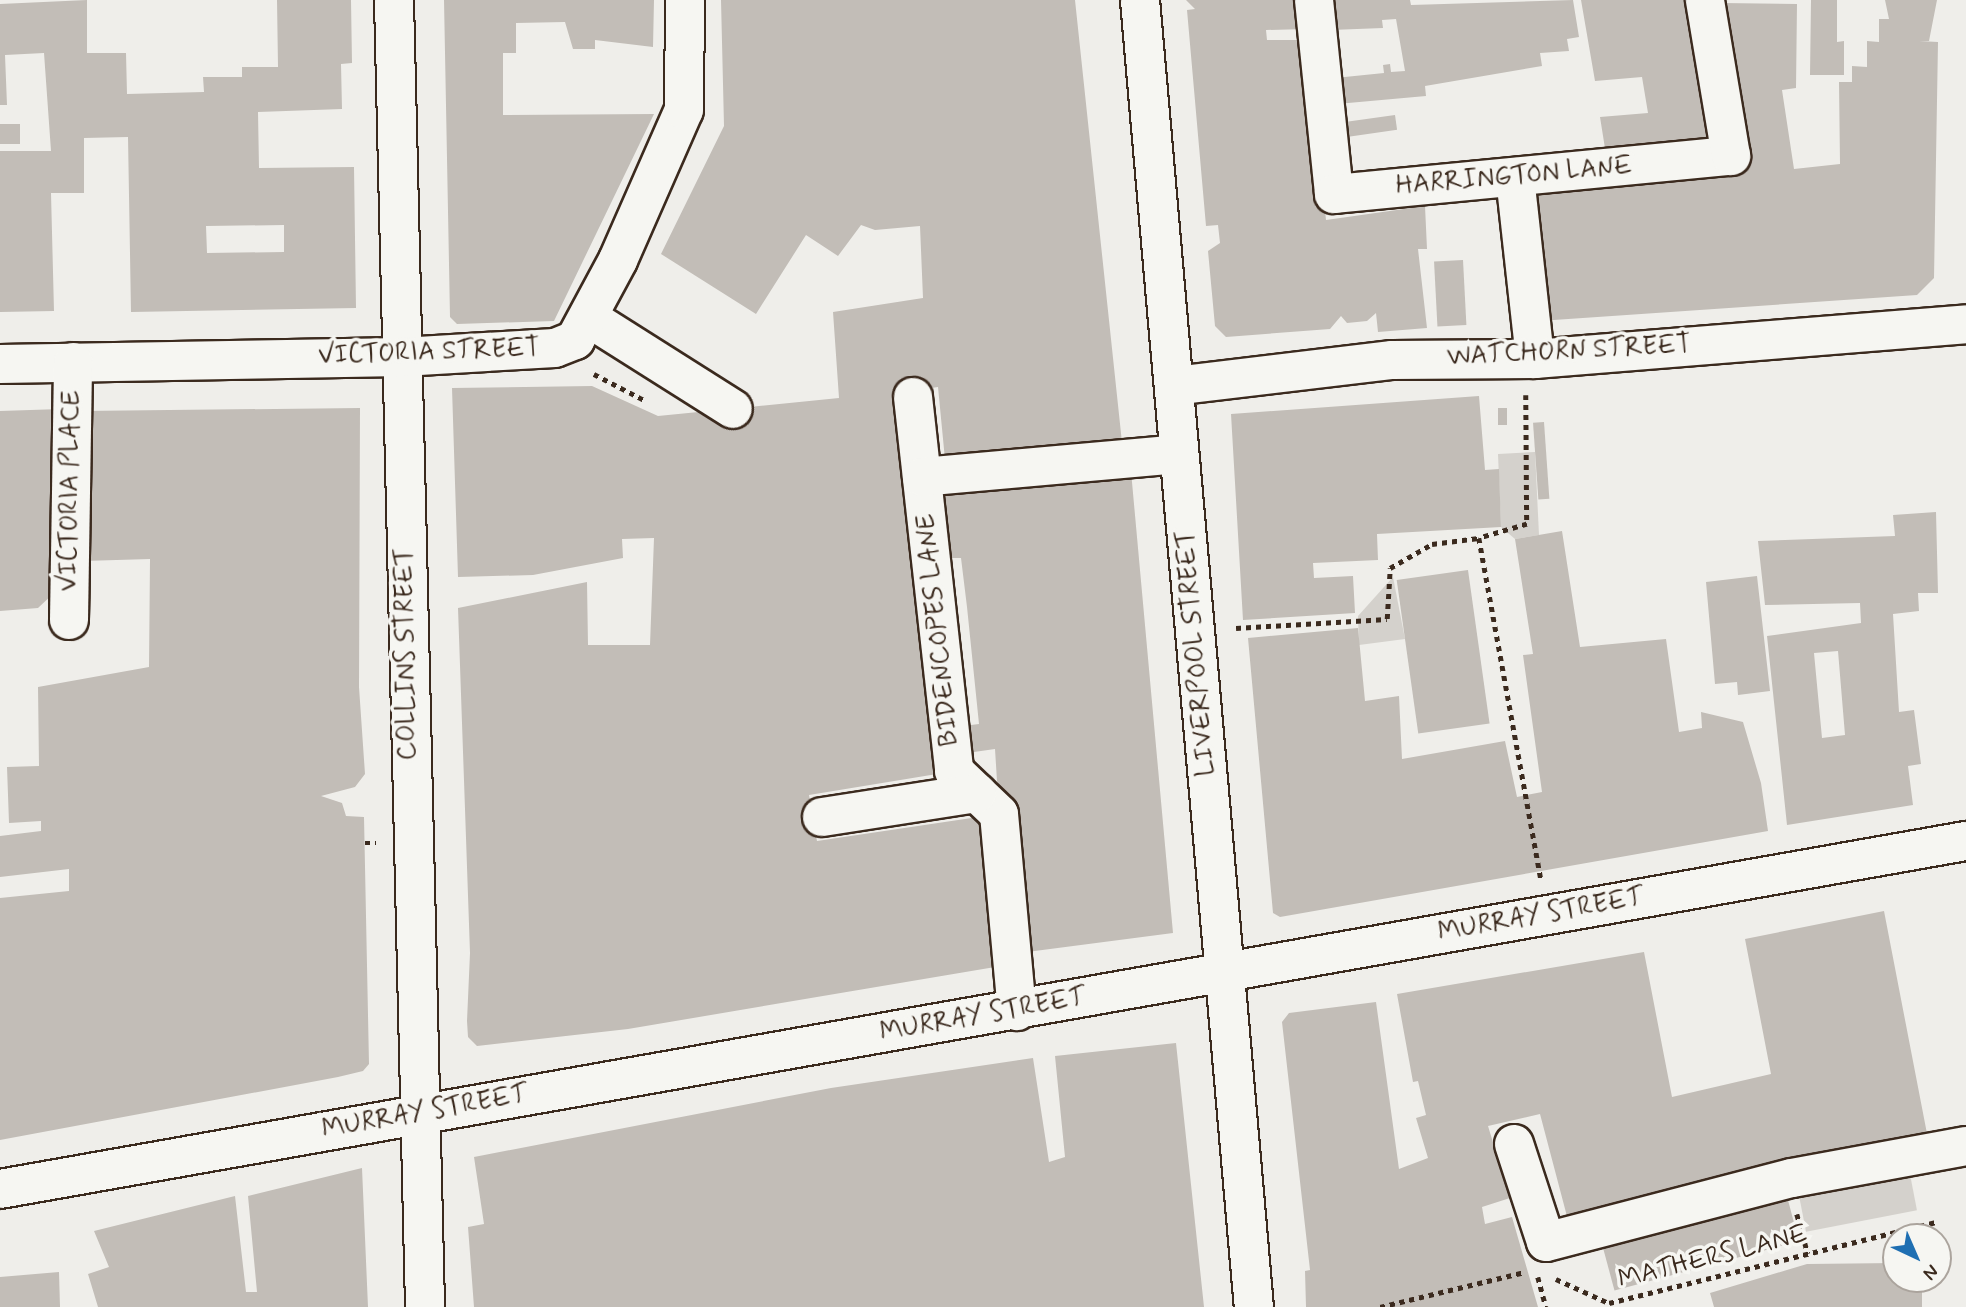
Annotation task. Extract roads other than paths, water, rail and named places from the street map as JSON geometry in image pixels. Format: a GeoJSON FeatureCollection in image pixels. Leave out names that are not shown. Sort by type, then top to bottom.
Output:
{"type":"FeatureCollection","features":[{"type":"Feature","properties":{"kind":"main road","name":"COLLINS STREET"},"geometry":{"type":"LineString","coordinates":[[394,0],[425,1307]]}},
{"type":"Feature","properties":{"kind":"main road","name":"VICTORIA STREET"},"geometry":{"type":"LineString","coordinates":[[0,364],[402,357],[555,348],[575,340],[589,318],[684,110],[685,0]]}},
{"type":"Feature","properties":{"kind":"main road","name":"LIVERPOOL STREET"},"geometry":{"type":"LineString","coordinates":[[1140,0],[1254,1307]]}},
{"type":"Feature","properties":{"kind":"main road","name":"HARRINGTON LANE"},"geometry":{"type":"LineString","coordinates":[[1314,0],[1334,194],[1731,156],[1705,0]]}},
{"type":"Feature","properties":{"kind":"main road"},"geometry":{"type":"LineString","coordinates":[[1515,177],[1530,370]]}},
{"type":"Feature","properties":{"kind":"main road"},"geometry":{"type":"LineString","coordinates":[[589,318],[733,409]]}},
{"type":"Feature","properties":{"kind":"main road","name":"WATCHORN STREET"},"geometry":{"type":"LineString","coordinates":[[1174,386],[1392,360],[1530,370],[1966,324]]}},
{"type":"Feature","properties":{"kind":"main road","name":"VICTORIA PLACE"},"geometry":{"type":"LineString","coordinates":[[69,620],[73,362]]}},
{"type":"Feature","properties":{"kind":"main road","name":"BIDENCOPES LANE"},"geometry":{"type":"LineString","coordinates":[[913,397],[954,771],[999,814],[1017,1011]]}},
{"type":"Feature","properties":{"kind":"main road"},"geometry":{"type":"LineString","coordinates":[[922,477],[1180,454]]}},
{"type":"Feature","properties":{"kind":"main road"},"geometry":{"type":"LineString","coordinates":[[822,817],[977,793]]}},
{"type":"Feature","properties":{"kind":"main road","name":"MURRAY STREET"},"geometry":{"type":"LineString","coordinates":[[0,1189],[1966,841]]}},
{"type":"Feature","properties":{"kind":"main road"},"geometry":{"type":"LineString","coordinates":[[1514,1144],[1546,1242],[1792,1178],[1966,1146]]}}]}
